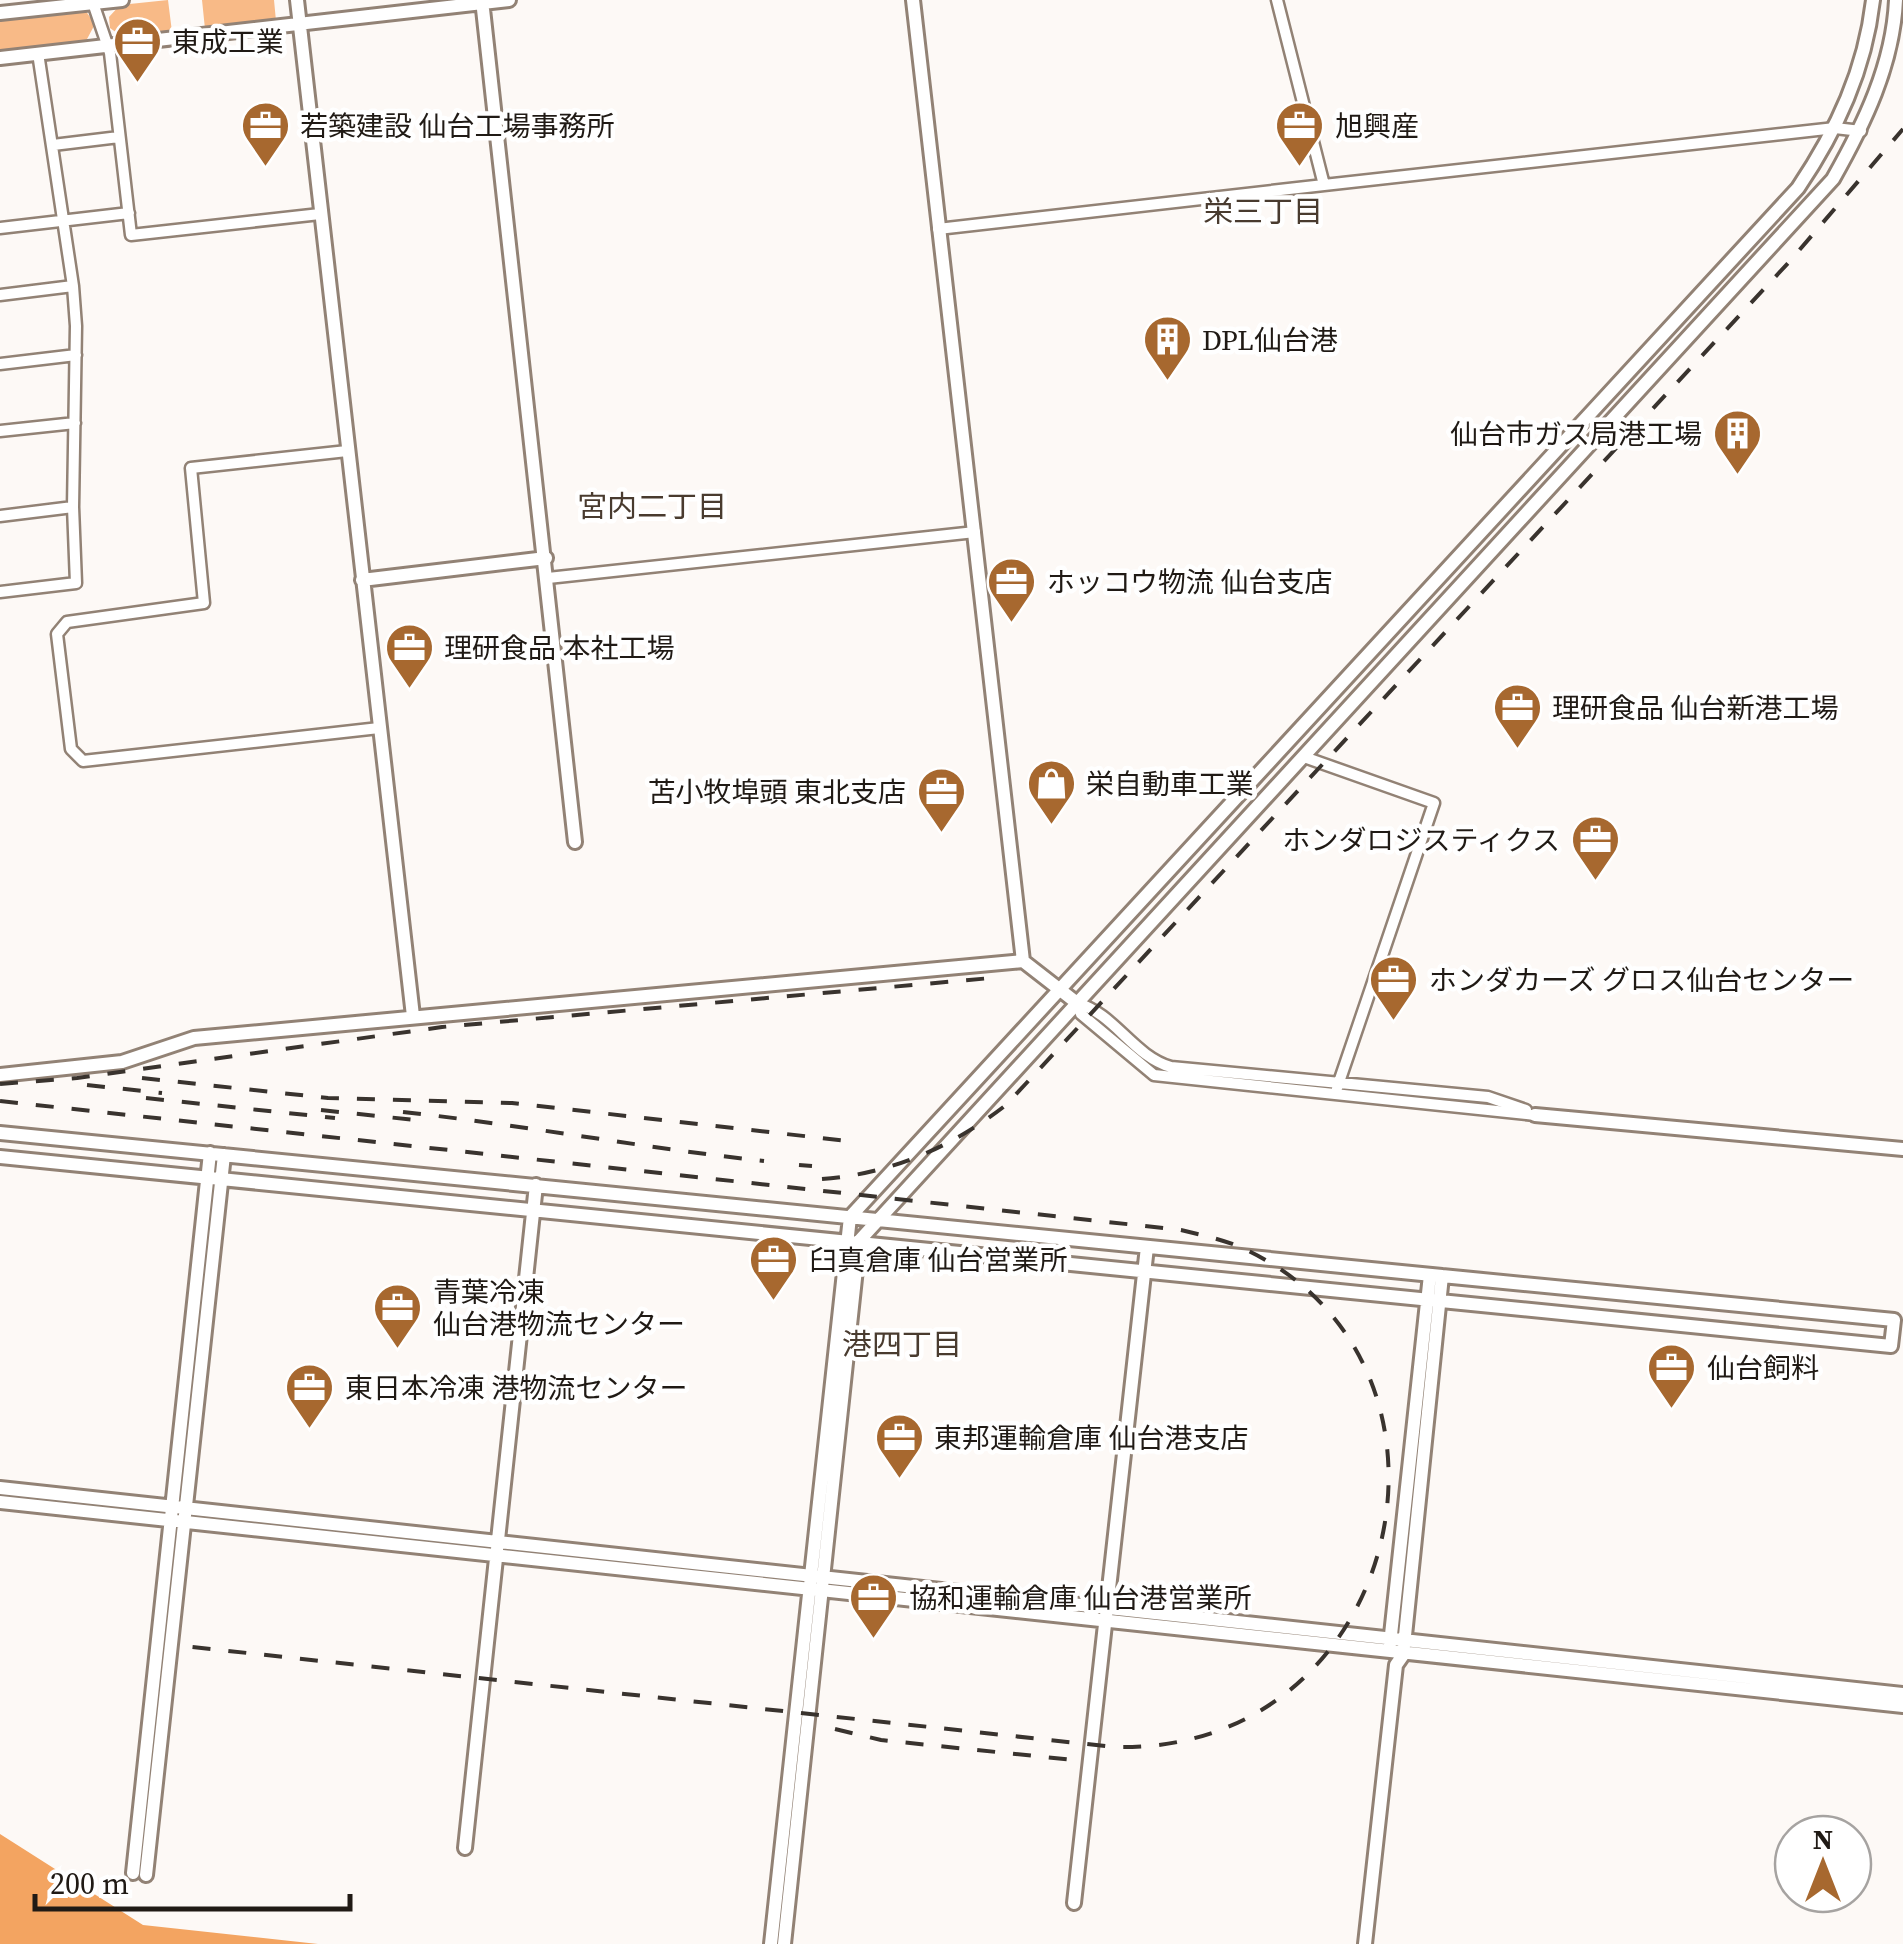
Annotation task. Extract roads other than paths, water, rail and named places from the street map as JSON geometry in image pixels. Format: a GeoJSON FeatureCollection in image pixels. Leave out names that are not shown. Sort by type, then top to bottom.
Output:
{"type":"FeatureCollection","features":[{"type":"Feature","properties":{"kind":"street"},"geometry":{"type":"LineString","coordinates":[[0,14],[122,0]]}},
{"type":"Feature","properties":{"kind":"street"},"geometry":{"type":"LineString","coordinates":[[296,0],[413,1016]]}},
{"type":"Feature","properties":{"kind":"street"},"geometry":{"type":"LineString","coordinates":[[0,58],[299,25],[394,7],[510,0]]}},
{"type":"Feature","properties":{"kind":"street"},"geometry":{"type":"LineString","coordinates":[[914,0],[1023,962]]}},
{"type":"Feature","properties":{"kind":"street"},"geometry":{"type":"LineString","coordinates":[[1277,0],[1324,185]]}},
{"type":"Feature","properties":{"kind":"street"},"geometry":{"type":"LineString","coordinates":[[772,1944],[853,1241],[850,1217],[1798,188],[1835,128],[1858,76],[1873,0]]}},
{"type":"Feature","properties":{"kind":"street"},"geometry":{"type":"LineString","coordinates":[[853,1241],[1304,758],[1833,179],[1860,130],[1880,80],[1896,0]]}},
{"type":"Feature","properties":{"kind":"street"},"geometry":{"type":"LineString","coordinates":[[92,2],[108,44],[131,236],[320,214]]}},
{"type":"Feature","properties":{"kind":"street"},"geometry":{"type":"LineString","coordinates":[[482,2],[575,842]]}},
{"type":"Feature","properties":{"kind":"street"},"geometry":{"type":"LineString","coordinates":[[0,592],[76,582],[76,355],[72,286],[38,53]]}},
{"type":"Feature","properties":{"kind":"street"},"geometry":{"type":"LineString","coordinates":[[938,229],[1835,128],[1860,130]]}},
{"type":"Feature","properties":{"kind":"street"},"geometry":{"type":"LineString","coordinates":[[53,145],[119,136]]}},
{"type":"Feature","properties":{"kind":"street"},"geometry":{"type":"LineString","coordinates":[[0,228],[128,213]]}},
{"type":"Feature","properties":{"kind":"street"},"geometry":{"type":"LineString","coordinates":[[0,295],[72,286]]}},
{"type":"Feature","properties":{"kind":"street"},"geometry":{"type":"LineString","coordinates":[[0,364],[76,355]]}},
{"type":"Feature","properties":{"kind":"street"},"geometry":{"type":"LineString","coordinates":[[0,431],[75,423]]}},
{"type":"Feature","properties":{"kind":"street"},"geometry":{"type":"LineString","coordinates":[[347,451],[191,468],[204,603],[67,622],[58,634],[71,749],[82,761],[379,728]]}},
{"type":"Feature","properties":{"kind":"street"},"geometry":{"type":"LineString","coordinates":[[0,516],[73,508]]}},
{"type":"Feature","properties":{"kind":"street"},"geometry":{"type":"LineString","coordinates":[[548,578],[975,532]]}},
{"type":"Feature","properties":{"kind":"street"},"geometry":{"type":"LineString","coordinates":[[1470,543],[1486,557]]}},
{"type":"Feature","properties":{"kind":"street"},"geometry":{"type":"LineString","coordinates":[[362,580],[546,558]]}},
{"type":"Feature","properties":{"kind":"street"},"geometry":{"type":"LineString","coordinates":[[1304,758],[1434,803],[1337,1088]]}},
{"type":"Feature","properties":{"kind":"street"},"geometry":{"type":"LineString","coordinates":[[0,1075],[122,1062],[194,1038],[1023,962],[1077,1003],[1094,1009],[1160,1064],[1337,1088],[1488,1098],[1534,1114],[1903,1148]]}},
{"type":"Feature","properties":{"kind":"street"},"geometry":{"type":"LineString","coordinates":[[0,1132],[1894,1320],[1891,1346],[0,1157]]}},
{"type":"Feature","properties":{"kind":"street"},"geometry":{"type":"LineString","coordinates":[[139,1874],[217,1154]]}},
{"type":"Feature","properties":{"kind":"street"},"geometry":{"type":"LineString","coordinates":[[465,1848],[536,1185]]}},
{"type":"Feature","properties":{"kind":"street"},"geometry":{"type":"LineString","coordinates":[[1074,1903],[1147,1246]]}},
{"type":"Feature","properties":{"kind":"street"},"geometry":{"type":"LineString","coordinates":[[1365,1944],[1436,1275]]}},
{"type":"Feature","properties":{"kind":"street"},"geometry":{"type":"LineString","coordinates":[[0,1488],[179,1515]]}},
{"type":"Feature","properties":{"kind":"street"},"geometry":{"type":"LineString","coordinates":[[0,1502],[179,1515],[815,1583],[1903,1706]]}},
{"type":"Feature","properties":{"kind":"street"},"geometry":{"type":"LineString","coordinates":[[784,1944],[815,1583]]}},
{"type":"Feature","properties":{"kind":"street"},"geometry":{"type":"LineString","coordinates":[[1397,1651],[1903,1694]]}},
{"type":"Feature","properties":{"kind":"railway"},"geometry":{"type":"LineString","coordinates":[[822,1179],[872,1171],[920,1156],[964,1134],[1006,1105],[1790,261],[1903,129]]}},
{"type":"Feature","properties":{"kind":"railway"},"geometry":{"type":"LineString","coordinates":[[0,1084],[77,1078],[442,1027],[991,978]]}},
{"type":"Feature","properties":{"kind":"railway"},"geometry":{"type":"LineString","coordinates":[[142,1078],[328,1098],[512,1103],[848,1141]]}},
{"type":"Feature","properties":{"kind":"railway"},"geometry":{"type":"LineString","coordinates":[[87,1085],[162,1093]]}},
{"type":"Feature","properties":{"kind":"railway"},"geometry":{"type":"LineString","coordinates":[[146,1098],[335,1118]]}},
{"type":"Feature","properties":{"kind":"railway"},"geometry":{"type":"LineString","coordinates":[[0,1101],[1203,1235],[1240,1247],[1319,1301],[1368,1374],[1388,1457],[1381,1542],[1349,1622],[1292,1688],[1214,1732],[1114,1747],[192,1647]]}},
{"type":"Feature","properties":{"kind":"railway"},"geometry":{"type":"LineString","coordinates":[[321,1110],[415,1120]]}},
{"type":"Feature","properties":{"kind":"railway"},"geometry":{"type":"LineString","coordinates":[[403,1112],[764,1161]]}},
{"type":"Feature","properties":{"kind":"railway"},"geometry":{"type":"LineString","coordinates":[[799,1165],[812,1166]]}},
{"type":"Feature","properties":{"kind":"railway"},"geometry":{"type":"LineString","coordinates":[[835,1729],[881,1740],[1073,1760]]}},
{"type":"Feature","properties":{"kind":"place","name":"東成工業"},"geometry":{"type":"Point","coordinates":[137,84]}},
{"type":"Feature","properties":{"kind":"place","name":"若築建設 仙台工場事務所"},"geometry":{"type":"Point","coordinates":[265,168]}},
{"type":"Feature","properties":{"kind":"place","name":"旭興産"},"geometry":{"type":"Point","coordinates":[1300,168]}},
{"type":"Feature","properties":{"kind":"place","name":"DPL仙台港"},"geometry":{"type":"Point","coordinates":[1167,382]}},
{"type":"Feature","properties":{"kind":"place","name":"仙台市ガス局港工場"},"geometry":{"type":"Point","coordinates":[1737,476]}},
{"type":"Feature","properties":{"kind":"place","name":"ホッコウ物流 仙台支店"},"geometry":{"type":"Point","coordinates":[1012,624]}},
{"type":"Feature","properties":{"kind":"place","name":"理研食品 本社工場"},"geometry":{"type":"Point","coordinates":[409,690]}},
{"type":"Feature","properties":{"kind":"place","name":"理研食品 仙台新港工場"},"geometry":{"type":"Point","coordinates":[1517,750]}},
{"type":"Feature","properties":{"kind":"place","name":"栄自動車工業"},"geometry":{"type":"Point","coordinates":[1051,826]}},
{"type":"Feature","properties":{"kind":"place","name":"苫小牧埠頭 東北支店"},"geometry":{"type":"Point","coordinates":[941,834]}},
{"type":"Feature","properties":{"kind":"place","name":"ホンダロジスティクス"},"geometry":{"type":"Point","coordinates":[1595,882]}},
{"type":"Feature","properties":{"kind":"place","name":"ホンダカーズ グロス仙台センター"},"geometry":{"type":"Point","coordinates":[1394,1022]}},
{"type":"Feature","properties":{"kind":"place","name":"臼真倉庫 仙台営業所"},"geometry":{"type":"Point","coordinates":[774,1302]}},
{"type":"Feature","properties":{"kind":"place","name":"青葉冷凍 仙台港物流センター"},"geometry":{"type":"Point","coordinates":[398,1350]}},
{"type":"Feature","properties":{"kind":"place","name":"仙台飼料"},"geometry":{"type":"Point","coordinates":[1672,1410]}},
{"type":"Feature","properties":{"kind":"place","name":"東日本冷凍 港物流センター"},"geometry":{"type":"Point","coordinates":[310,1430]}},
{"type":"Feature","properties":{"kind":"place","name":"東邦運輸倉庫 仙台港支店"},"geometry":{"type":"Point","coordinates":[899,1480]}},
{"type":"Feature","properties":{"kind":"place","name":"協和運輸倉庫 仙台港営業所"},"geometry":{"type":"Point","coordinates":[874,1640]}},
{"type":"Feature","properties":{"kind":"district","name":"栄三丁目"},"geometry":{"type":"Point","coordinates":[1263,212]}},
{"type":"Feature","properties":{"kind":"district","name":"宮内二丁目"},"geometry":{"type":"Point","coordinates":[652,507]}},
{"type":"Feature","properties":{"kind":"district","name":"港四丁目"},"geometry":{"type":"Point","coordinates":[902,1345]}}]}
